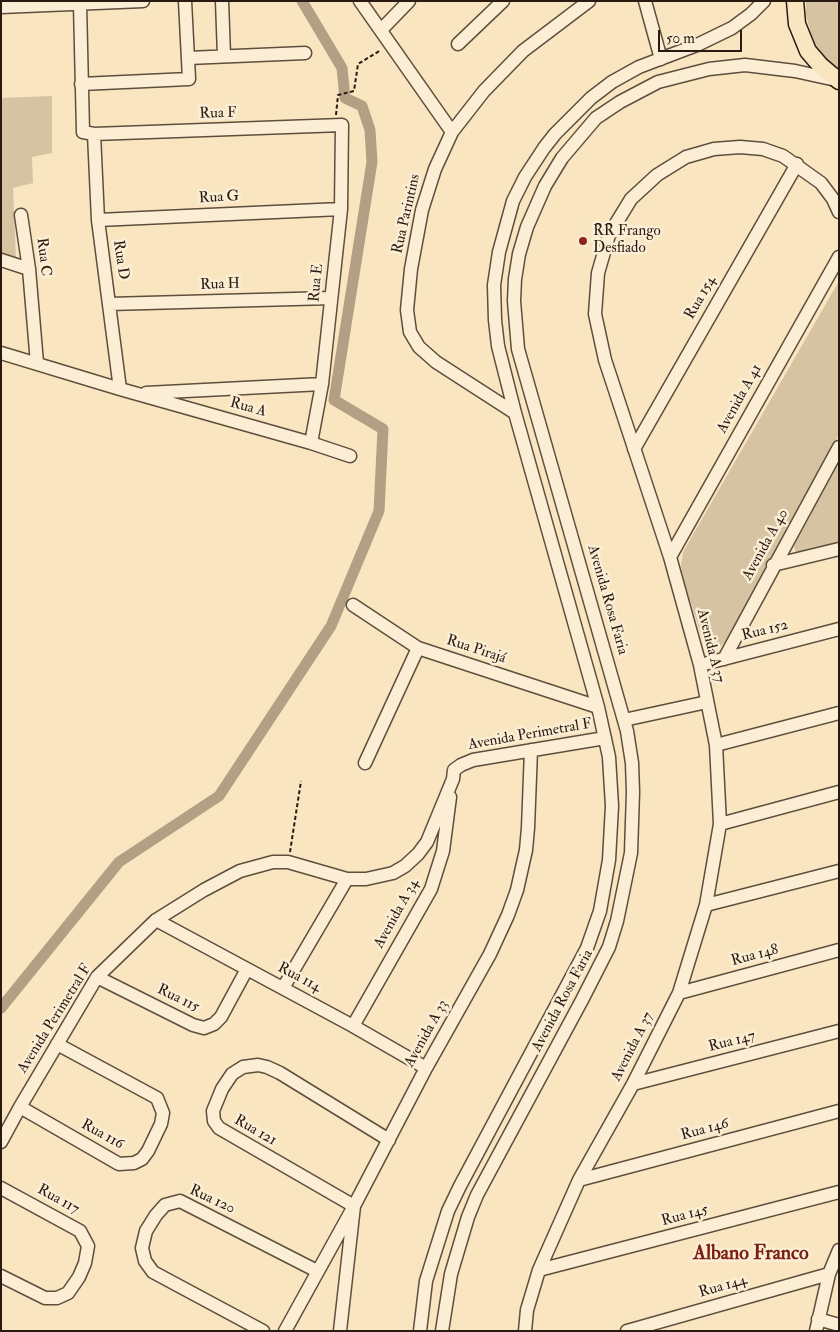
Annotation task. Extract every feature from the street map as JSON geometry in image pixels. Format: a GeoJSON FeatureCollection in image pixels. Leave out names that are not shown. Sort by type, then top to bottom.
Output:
{"type":"FeatureCollection","features":[{"type":"Feature","properties":{"kind":"main road"},"geometry":{"type":"LineString","coordinates":[[795,1],[797,24],[808,51],[820,66],[838,81]]}},
{"type":"Feature","properties":{"kind":"street"},"geometry":{"type":"LineString","coordinates":[[1,8],[143,1]]}},
{"type":"Feature","properties":{"kind":"street"},"geometry":{"type":"LineString","coordinates":[[81,84],[189,79],[185,1]]}},
{"type":"Feature","properties":{"kind":"street"},"geometry":{"type":"LineString","coordinates":[[222,1],[224,56]]}},
{"type":"Feature","properties":{"kind":"street"},"geometry":{"type":"LineString","coordinates":[[360,1],[452,132]]}},
{"type":"Feature","properties":{"kind":"street"},"geometry":{"type":"LineString","coordinates":[[381,30],[409,1]]}},
{"type":"Feature","properties":{"kind":"street"},"geometry":{"type":"LineString","coordinates":[[458,44],[503,1]]}},
{"type":"Feature","properties":{"kind":"street","name":"Rua Parintins"},"geometry":{"type":"LineString","coordinates":[[515,414],[436,362],[419,347],[410,332],[407,310],[410,278],[422,210],[435,169],[452,132],[484,92],[522,51],[589,1]]}},
{"type":"Feature","properties":{"kind":"street"},"geometry":{"type":"LineString","coordinates":[[645,1],[661,59]]}},
{"type":"Feature","properties":{"kind":"street","name":"Avenida Rosa Faria"},"geometry":{"type":"LineString","coordinates":[[420,1331],[426,1282],[448,1211],[593,933],[600,911],[609,860],[612,784],[609,757],[598,704],[515,414],[498,346],[494,285],[499,252],[513,201],[525,177],[544,148],[591,98],[612,82],[639,67],[697,45],[732,28],[751,14],[764,1]]}},
{"type":"Feature","properties":{"kind":"street"},"geometry":{"type":"LineString","coordinates":[[80,4],[83,132],[94,134]]}},
{"type":"Feature","properties":{"kind":"street"},"geometry":{"type":"LineString","coordinates":[[188,58],[305,53]]}},
{"type":"Feature","properties":{"kind":"street","name":"Avenida Rosa Faria"},"geometry":{"type":"LineString","coordinates":[[442,1331],[451,1274],[468,1217],[609,947],[617,921],[631,853],[633,817],[632,763],[624,720],[557,484],[528,390],[518,349],[514,301],[519,254],[527,228],[544,186],[562,158],[596,118],[620,102],[658,82],[709,69],[745,66],[795,71],[838,81]]}},
{"type":"Feature","properties":{"kind":"street","name":"Rua F"},"geometry":{"type":"LineString","coordinates":[[94,134],[338,125]]}},
{"type":"Feature","properties":{"kind":"street","name":"Rua E"},"geometry":{"type":"LineString","coordinates":[[311,443],[322,384],[341,209],[338,125]]}},
{"type":"Feature","properties":{"kind":"street","name":"Rua D"},"geometry":{"type":"LineString","coordinates":[[94,134],[98,220],[120,389]]}},
{"type":"Feature","properties":{"kind":"street","name":"Avenida A 37"},"geometry":{"type":"LineString","coordinates":[[525,1331],[527,1310],[539,1270],[579,1180],[633,1084],[679,993],[706,905],[720,824],[716,745],[700,665],[670,557],[605,360],[595,314],[598,273],[609,236],[630,199],[657,175],[686,157],[714,149],[740,147],[763,149],[783,156],[797,164],[821,183],[839,212]]}},
{"type":"Feature","properties":{"kind":"street","name":"Rua 154"},"geometry":{"type":"LineString","coordinates":[[634,449],[797,164]]}},
{"type":"Feature","properties":{"kind":"street","name":"Rua G"},"geometry":{"type":"LineString","coordinates":[[98,220],[341,209]]}},
{"type":"Feature","properties":{"kind":"street","name":"Rua C"},"geometry":{"type":"LineString","coordinates":[[21,215],[29,269],[37,363]]}},
{"type":"Feature","properties":{"kind":"street","name":"Avenida A 41"},"geometry":{"type":"LineString","coordinates":[[670,557],[839,257]]}},
{"type":"Feature","properties":{"kind":"street"},"geometry":{"type":"LineString","coordinates":[[1,260],[29,269]]}},
{"type":"Feature","properties":{"kind":"street","name":"Rua H"},"geometry":{"type":"LineString","coordinates":[[109,304],[331,298]]}},
{"type":"Feature","properties":{"kind":"street","name":"Rua A"},"geometry":{"type":"LineString","coordinates":[[1,353],[350,456]]}},
{"type":"Feature","properties":{"kind":"street","name":"Rua A"},"geometry":{"type":"LineString","coordinates":[[136,393],[322,384]]}},
{"type":"Feature","properties":{"kind":"street","name":"Avenida A 40"},"geometry":{"type":"LineString","coordinates":[[724,658],[839,447]]}},
{"type":"Feature","properties":{"kind":"street"},"geometry":{"type":"LineString","coordinates":[[537,490],[557,484]]}},
{"type":"Feature","properties":{"kind":"street"},"geometry":{"type":"LineString","coordinates":[[773,565],[839,548]]}},
{"type":"Feature","properties":{"kind":"street","name":"Rua Pirajá"},"geometry":{"type":"LineString","coordinates":[[353,605],[418,648],[598,704]]}},
{"type":"Feature","properties":{"kind":"street","name":"Rua 152"},"geometry":{"type":"LineString","coordinates":[[700,665],[839,629]]}},
{"type":"Feature","properties":{"kind":"street"},"geometry":{"type":"LineString","coordinates":[[365,763],[418,648]]}},
{"type":"Feature","properties":{"kind":"street"},"geometry":{"type":"LineString","coordinates":[[598,704],[618,696]]}},
{"type":"Feature","properties":{"kind":"street"},"geometry":{"type":"LineString","coordinates":[[624,720],[707,702]]}},
{"type":"Feature","properties":{"kind":"street"},"geometry":{"type":"LineString","coordinates":[[716,745],[839,713]]}},
{"type":"Feature","properties":{"kind":"street","name":"Avenida Perimetral F"},"geometry":{"type":"LineString","coordinates":[[1,1142],[97,976],[156,920],[204,890],[240,871],[273,862],[288,862],[347,879],[366,879],[393,872],[405,866],[418,854],[426,842],[453,779],[454,770],[461,765],[473,760],[605,738]]}},
{"type":"Feature","properties":{"kind":"street","name":"Avenida A 33"},"geometry":{"type":"LineString","coordinates":[[340,1331],[354,1206],[426,1068],[490,954],[517,890],[526,850],[531,750]]}},
{"type":"Feature","properties":{"kind":"street","name":"Avenida A 34"},"geometry":{"type":"LineString","coordinates":[[353,1026],[431,889],[443,851],[453,779]]}},
{"type":"Feature","properties":{"kind":"street"},"geometry":{"type":"LineString","coordinates":[[720,824],[839,792]]}},
{"type":"Feature","properties":{"kind":"street"},"geometry":{"type":"LineString","coordinates":[[706,905],[839,871]]}},
{"type":"Feature","properties":{"kind":"street"},"geometry":{"type":"LineString","coordinates":[[283,988],[347,879]]}},
{"type":"Feature","properties":{"kind":"street","name":"Rua 114"},"geometry":{"type":"LineString","coordinates":[[156,920],[353,1026],[426,1068]]}},
{"type":"Feature","properties":{"kind":"street","name":"Rua 148"},"geometry":{"type":"LineString","coordinates":[[679,993],[839,950]]}},
{"type":"Feature","properties":{"kind":"street","name":"Rua 115"},"geometry":{"type":"LineString","coordinates":[[97,976],[192,1025],[204,1028],[214,1024],[221,1017],[247,969]]}},
{"type":"Feature","properties":{"kind":"street","name":"Rua 147"},"geometry":{"type":"LineString","coordinates":[[633,1084],[839,1031]]}},
{"type":"Feature","properties":{"kind":"street","name":"Rua 116"},"geometry":{"type":"LineString","coordinates":[[20,1107],[120,1164],[134,1163],[142,1159],[148,1151],[161,1124],[163,1113],[157,1098],[57,1044]]}},
{"type":"Feature","properties":{"kind":"street","name":"Rua 121"},"geometry":{"type":"LineString","coordinates":[[354,1206],[219,1128],[214,1121],[213,1111],[222,1089],[232,1074],[243,1067],[258,1065],[267,1067],[280,1073],[389,1140]]}},
{"type":"Feature","properties":{"kind":"street","name":"Rua 146"},"geometry":{"type":"LineString","coordinates":[[579,1180],[839,1111]]}},
{"type":"Feature","properties":{"kind":"street","name":"Rua 117"},"geometry":{"type":"LineString","coordinates":[[1,1188],[80,1231],[88,1246],[79,1277],[68,1293],[57,1298],[45,1298],[1,1276]]}},
{"type":"Feature","properties":{"kind":"street","name":"Rua 145"},"geometry":{"type":"LineString","coordinates":[[539,1270],[839,1192]]}},
{"type":"Feature","properties":{"kind":"street","name":"Rua 120"},"geometry":{"type":"LineString","coordinates":[[263,1331],[153,1272],[145,1261],[142,1248],[146,1231],[165,1205],[180,1201],[317,1272]]}},
{"type":"Feature","properties":{"kind":"street"},"geometry":{"type":"LineString","coordinates":[[285,1331],[354,1206]]}},
{"type":"Feature","properties":{"kind":"street"},"geometry":{"type":"LineString","coordinates":[[839,1250],[829,1274],[817,1325],[839,1325]]}},
{"type":"Feature","properties":{"kind":"street","name":"Rua 144"},"geometry":{"type":"LineString","coordinates":[[627,1331],[829,1274]]}},
{"type":"Feature","properties":{"kind":"path"},"geometry":{"type":"LineString","coordinates":[[338,125],[338,96],[354,91],[358,64],[391,44]]}},
{"type":"Feature","properties":{"kind":"path"},"geometry":{"type":"LineString","coordinates":[[288,862],[301,781]]}},
{"type":"Feature","properties":{"kind":"shaded area"},"geometry":{"type":"Polygon","coordinates":[[[806,1],[839,1],[839,70],[824,56],[815,44],[806,15],[806,1]]]}},
{"type":"Feature","properties":{"kind":"shaded area"},"geometry":{"type":"Polygon","coordinates":[[[52,96],[52,153],[32,157],[33,183],[13,188],[16,258],[1,254],[1,98],[52,96]]]}},
{"type":"Feature","properties":{"kind":"shaded area"},"geometry":{"type":"Polygon","coordinates":[[[839,281],[839,434],[726,641],[718,649],[708,649],[703,641],[683,578],[681,566],[683,552],[839,281]]]}},
{"type":"Feature","properties":{"kind":"shaded area"},"geometry":{"type":"Polygon","coordinates":[[[839,463],[839,542],[799,553],[796,552],[794,546],[839,463]]]}},
{"type":"Feature","properties":{"kind":"waterway"},"geometry":{"type":"LineString","coordinates":[[1,1008],[119,862],[219,796],[331,626],[379,511],[383,429],[334,400],[372,162],[370,130],[362,106],[345,98],[342,68],[302,1]]}},
{"type":"Feature","properties":{"kind":"place","name":"RR Frango Desfiado"},"geometry":{"type":"Point","coordinates":[583,241]}},
{"type":"Feature","properties":{"kind":"district","name":"Albano Franco"},"geometry":{"type":"Point","coordinates":[751,1255]}}]}
